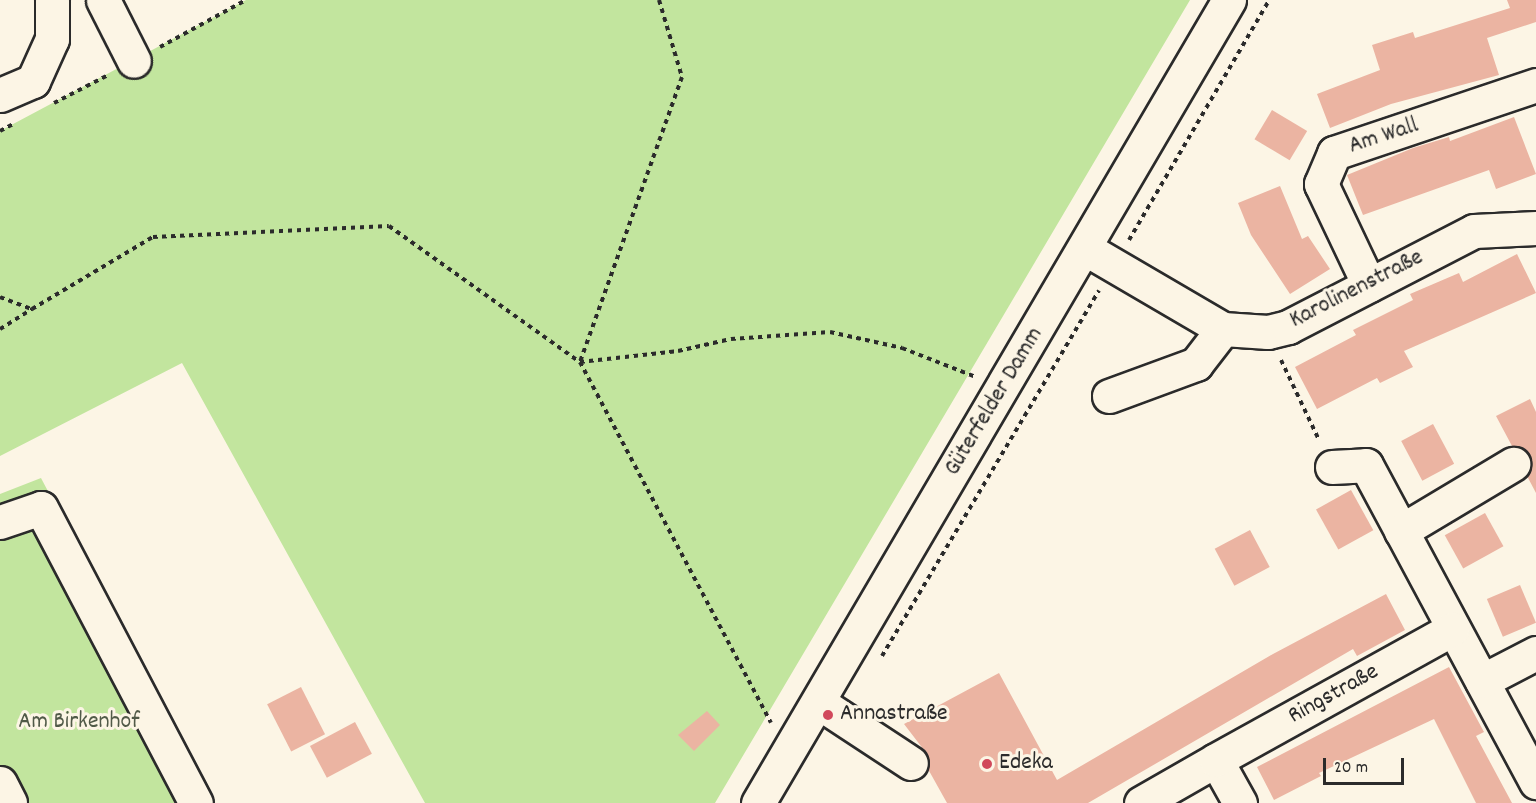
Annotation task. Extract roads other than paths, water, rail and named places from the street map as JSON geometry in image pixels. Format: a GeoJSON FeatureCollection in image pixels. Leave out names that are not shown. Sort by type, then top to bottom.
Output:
{"type":"FeatureCollection","features":[{"type":"Feature","properties":{"kind":"street"},"geometry":{"type":"LineString","coordinates":[[0,95],[33,81],[52,39],[52,0]]}},
{"type":"Feature","properties":{"kind":"street"},"geometry":{"type":"LineString","coordinates":[[103,0],[134,61]]}},
{"type":"Feature","properties":{"kind":"street","name":"Güterfelder Damm"},"geometry":{"type":"LineString","coordinates":[[758,803],[1086,249],[1229,0]]}},
{"type":"Feature","properties":{"kind":"street","name":"Am Wall"},"geometry":{"type":"LineString","coordinates":[[1369,285],[1321,184],[1334,153],[1536,85]]}},
{"type":"Feature","properties":{"kind":"street","name":"Karolinenstraße"},"geometry":{"type":"LineString","coordinates":[[1086,249],[1223,329],[1268,332],[1288,327],[1474,231],[1536,228]]}},
{"type":"Feature","properties":{"kind":"street"},"geometry":{"type":"LineString","coordinates":[[1109,396],[1196,364],[1223,329]]}},
{"type":"Feature","properties":{"kind":"street"},"geometry":{"type":"LineString","coordinates":[[1401,531],[1513,464]]}},
{"type":"Feature","properties":{"kind":"street"},"geometry":{"type":"LineString","coordinates":[[1332,467],[1366,465],[1536,782]]}},
{"type":"Feature","properties":{"kind":"street"},"geometry":{"type":"LineString","coordinates":[[0,522],[41,508],[196,803]]}},
{"type":"Feature","properties":{"kind":"street","name":"Ringstraße"},"geometry":{"type":"LineString","coordinates":[[1141,803],[1452,629]]}},
{"type":"Feature","properties":{"kind":"street"},"geometry":{"type":"LineString","coordinates":[[1482,681],[1536,653]]}},
{"type":"Feature","properties":{"kind":"street"},"geometry":{"type":"LineString","coordinates":[[818,702],[911,763]]}},
{"type":"Feature","properties":{"kind":"street"},"geometry":{"type":"LineString","coordinates":[[1216,760],[1240,803]]}},
{"type":"Feature","properties":{"kind":"street"},"geometry":{"type":"LineString","coordinates":[[0,783],[10,803]]}},
{"type":"Feature","properties":{"kind":"place","name":"Annastraße"},"geometry":{"type":"Point","coordinates":[828,715]}},
{"type":"Feature","properties":{"kind":"place","name":"Edeka"},"geometry":{"type":"Point","coordinates":[987,764]}},
{"type":"Feature","properties":{"kind":"park label","name":"Am Birkenhof"},"geometry":{"type":"Point","coordinates":[79,723]}}]}
